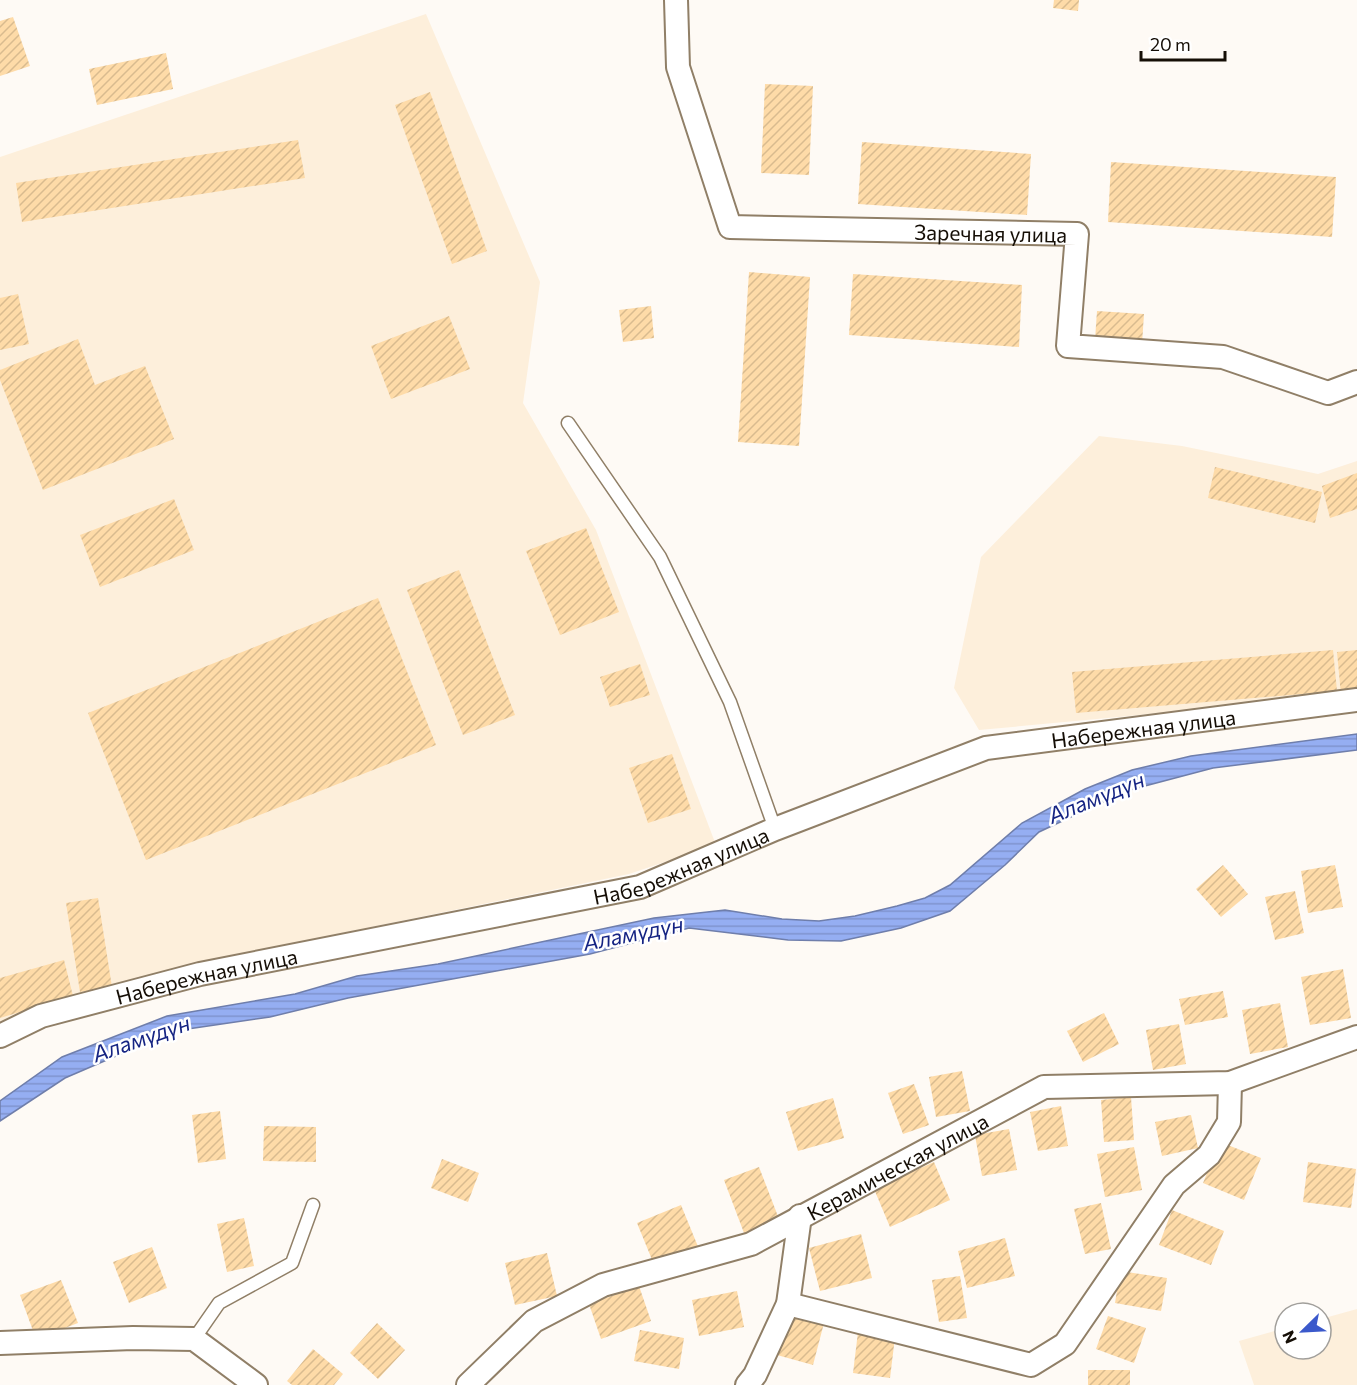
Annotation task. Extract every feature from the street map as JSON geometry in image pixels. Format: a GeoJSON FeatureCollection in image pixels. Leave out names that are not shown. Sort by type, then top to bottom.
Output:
{"type":"FeatureCollection","features":[{"type":"Feature","properties":{"kind":"street","name":"Заречная улица"},"geometry":{"type":"LineString","coordinates":[[676,0],[678,67],[730,227],[1077,234],[1068,346],[1223,357],[1328,393],[1357,382]]}},
{"type":"Feature","properties":{"kind":"street","name":"Набережная улица"},"geometry":{"type":"LineString","coordinates":[[0,1036],[41,1017],[200,974],[640,886],[775,829],[986,748],[1357,700]]}},
{"type":"Feature","properties":{"kind":"street","name":"Керамическая улица"},"geometry":{"type":"LineString","coordinates":[[468,1385],[534,1321],[603,1285],[750,1244],[1044,1087],[1230,1083],[1357,1037]]}},
{"type":"Feature","properties":{"kind":"street"},"geometry":{"type":"LineString","coordinates":[[788,1304],[1031,1365],[1065,1344],[1174,1185],[1209,1155],[1229,1122],[1230,1083]]}},
{"type":"Feature","properties":{"kind":"street"},"geometry":{"type":"LineString","coordinates":[[747,1385],[755,1376],[788,1304],[800,1216]]}},
{"type":"Feature","properties":{"kind":"street"},"geometry":{"type":"LineString","coordinates":[[0,1343],[133,1338],[194,1339],[256,1385]]}},
{"type":"Feature","properties":{"kind":"lane"},"geometry":{"type":"LineString","coordinates":[[568,423],[660,557],[730,702],[775,829]]}},
{"type":"Feature","properties":{"kind":"lane"},"geometry":{"type":"LineString","coordinates":[[194,1339],[219,1303],[292,1263],[313,1205]]}},
{"type":"Feature","properties":{"kind":"shaded area"},"geometry":{"type":"Polygon","coordinates":[[[426,14],[540,282],[523,403],[596,530],[716,845],[629,874],[279,946],[122,985],[0,1028],[0,157],[426,14]]]}},
{"type":"Feature","properties":{"kind":"shaded area"},"geometry":{"type":"Polygon","coordinates":[[[1099,436],[1182,446],[1318,474],[1357,461],[1357,695],[979,730],[954,688],[981,557],[1099,436]]]}},
{"type":"Feature","properties":{"kind":"shaded area"},"geometry":{"type":"Polygon","coordinates":[[[1357,1309],[1357,1385],[1254,1385],[1239,1341],[1273,1331],[1273,1361],[1333,1361],[1333,1316],[1357,1309]]]}},
{"type":"Feature","properties":{"kind":"water","name":"Аламүдүн"},"geometry":{"type":"Polygon","coordinates":[[[1357,734],[1357,750],[1213,768],[1126,791],[1039,832],[1005,865],[950,911],[901,928],[841,941],[788,940],[689,928],[590,954],[348,998],[270,1017],[174,1031],[65,1078],[0,1121],[0,1101],[62,1057],[167,1016],[295,994],[357,976],[438,964],[654,918],[725,910],[782,919],[819,921],[855,916],[925,898],[950,885],[1022,823],[1085,789],[1132,770],[1191,756],[1357,734]]]}},
{"type":"Feature","properties":{"kind":"building"},"geometry":{"type":"Polygon","coordinates":[[[1054,0],[1079,0],[1078,11],[1053,8],[1054,0]]]}},
{"type":"Feature","properties":{"kind":"building"},"geometry":{"type":"Polygon","coordinates":[[[13,17],[30,66],[0,76],[0,21],[13,17]]]}},
{"type":"Feature","properties":{"kind":"building"},"geometry":{"type":"Polygon","coordinates":[[[166,53],[173,89],[97,105],[89,69],[166,53]]]}},
{"type":"Feature","properties":{"kind":"building"},"geometry":{"type":"Polygon","coordinates":[[[765,84],[813,86],[809,175],[761,173],[765,84]]]}},
{"type":"Feature","properties":{"kind":"building"},"geometry":{"type":"Polygon","coordinates":[[[430,92],[487,251],[452,264],[395,105],[430,92]]]}},
{"type":"Feature","properties":{"kind":"building"},"geometry":{"type":"Polygon","coordinates":[[[298,140],[305,178],[22,222],[16,183],[298,140]]]}},
{"type":"Feature","properties":{"kind":"building"},"geometry":{"type":"Polygon","coordinates":[[[862,142],[1031,154],[1027,215],[858,204],[862,142]]]}},
{"type":"Feature","properties":{"kind":"building"},"geometry":{"type":"Polygon","coordinates":[[[1111,162],[1336,177],[1332,237],[1108,222],[1111,162]]]}},
{"type":"Feature","properties":{"kind":"building"},"geometry":{"type":"Polygon","coordinates":[[[749,272],[810,277],[799,446],[738,442],[749,272]]]}},
{"type":"Feature","properties":{"kind":"building"},"geometry":{"type":"Polygon","coordinates":[[[853,274],[1022,285],[1019,347],[849,335],[853,274]]]}},
{"type":"Feature","properties":{"kind":"building"},"geometry":{"type":"Polygon","coordinates":[[[18,294],[29,344],[0,350],[0,298],[18,294]]]}},
{"type":"Feature","properties":{"kind":"building"},"geometry":{"type":"Polygon","coordinates":[[[651,306],[654,338],[623,342],[619,310],[651,306]]]}},
{"type":"Feature","properties":{"kind":"building"},"geometry":{"type":"Polygon","coordinates":[[[1097,311],[1144,314],[1142,344],[1095,340],[1097,311]]]}},
{"type":"Feature","properties":{"kind":"building"},"geometry":{"type":"Polygon","coordinates":[[[449,316],[470,369],[391,399],[371,346],[449,316]]]}},
{"type":"Feature","properties":{"kind":"building"},"geometry":{"type":"Polygon","coordinates":[[[78,339],[95,385],[145,366],[174,439],[43,490],[0,380],[0,370],[78,339]]]}},
{"type":"Feature","properties":{"kind":"building"},"geometry":{"type":"Polygon","coordinates":[[[1215,467],[1322,492],[1315,523],[1208,498],[1215,467]]]}},
{"type":"Feature","properties":{"kind":"building"},"geometry":{"type":"Polygon","coordinates":[[[1357,473],[1357,509],[1330,518],[1322,486],[1357,473]]]}},
{"type":"Feature","properties":{"kind":"building"},"geometry":{"type":"Polygon","coordinates":[[[174,499],[194,550],[100,587],[80,535],[174,499]]]}},
{"type":"Feature","properties":{"kind":"building"},"geometry":{"type":"Polygon","coordinates":[[[586,528],[619,612],[560,635],[526,551],[586,528]]]}},
{"type":"Feature","properties":{"kind":"building"},"geometry":{"type":"Polygon","coordinates":[[[459,570],[515,715],[463,735],[407,590],[459,570]]]}},
{"type":"Feature","properties":{"kind":"building"},"geometry":{"type":"Polygon","coordinates":[[[378,598],[436,745],[146,860],[88,713],[378,598]]]}},
{"type":"Feature","properties":{"kind":"building"},"geometry":{"type":"Polygon","coordinates":[[[1333,650],[1337,691],[1076,713],[1072,672],[1333,650]]]}},
{"type":"Feature","properties":{"kind":"building"},"geometry":{"type":"Polygon","coordinates":[[[1357,650],[1357,693],[1341,695],[1337,652],[1357,650]]]}},
{"type":"Feature","properties":{"kind":"building"},"geometry":{"type":"Polygon","coordinates":[[[640,664],[650,695],[610,707],[600,677],[640,664]]]}},
{"type":"Feature","properties":{"kind":"building"},"geometry":{"type":"Polygon","coordinates":[[[672,754],[691,809],[648,823],[629,768],[672,754]]]}},
{"type":"Feature","properties":{"kind":"building"},"geometry":{"type":"Polygon","coordinates":[[[1223,865],[1248,894],[1221,917],[1196,889],[1223,865]]]}},
{"type":"Feature","properties":{"kind":"building"},"geometry":{"type":"Polygon","coordinates":[[[1335,865],[1343,907],[1308,913],[1301,871],[1335,865]]]}},
{"type":"Feature","properties":{"kind":"building"},"geometry":{"type":"Polygon","coordinates":[[[1295,891],[1304,933],[1275,940],[1265,897],[1295,891]]]}},
{"type":"Feature","properties":{"kind":"building"},"geometry":{"type":"Polygon","coordinates":[[[98,898],[112,987],[80,992],[66,903],[98,898]]]}},
{"type":"Feature","properties":{"kind":"building"},"geometry":{"type":"Polygon","coordinates":[[[64,960],[73,996],[0,1018],[0,978],[64,960]]]}},
{"type":"Feature","properties":{"kind":"building"},"geometry":{"type":"Polygon","coordinates":[[[1343,969],[1351,1018],[1310,1025],[1301,977],[1343,969]]]}},
{"type":"Feature","properties":{"kind":"building"},"geometry":{"type":"Polygon","coordinates":[[[1223,991],[1228,1017],[1185,1025],[1179,999],[1223,991]]]}},
{"type":"Feature","properties":{"kind":"building"},"geometry":{"type":"Polygon","coordinates":[[[1280,1003],[1288,1047],[1250,1054],[1242,1010],[1280,1003]]]}},
{"type":"Feature","properties":{"kind":"building"},"geometry":{"type":"Polygon","coordinates":[[[1104,1013],[1119,1044],[1083,1062],[1067,1031],[1104,1013]]]}},
{"type":"Feature","properties":{"kind":"building"},"geometry":{"type":"Polygon","coordinates":[[[1179,1024],[1186,1064],[1153,1070],[1146,1030],[1179,1024]]]}},
{"type":"Feature","properties":{"kind":"building"},"geometry":{"type":"Polygon","coordinates":[[[962,1071],[970,1111],[936,1117],[929,1077],[962,1071]]]}},
{"type":"Feature","properties":{"kind":"building"},"geometry":{"type":"Polygon","coordinates":[[[914,1084],[929,1125],[903,1134],[888,1093],[914,1084]]]}},
{"type":"Feature","properties":{"kind":"building"},"geometry":{"type":"Polygon","coordinates":[[[1131,1097],[1134,1140],[1104,1142],[1101,1100],[1131,1097]]]}},
{"type":"Feature","properties":{"kind":"building"},"geometry":{"type":"Polygon","coordinates":[[[833,1098],[844,1138],[798,1151],[786,1112],[833,1098]]]}},
{"type":"Feature","properties":{"kind":"building"},"geometry":{"type":"Polygon","coordinates":[[[1061,1106],[1068,1146],[1038,1151],[1030,1112],[1061,1106]]]}},
{"type":"Feature","properties":{"kind":"building"},"geometry":{"type":"Polygon","coordinates":[[[220,1111],[226,1159],[198,1163],[192,1115],[220,1111]]]}},
{"type":"Feature","properties":{"kind":"building"},"geometry":{"type":"Polygon","coordinates":[[[1191,1115],[1198,1148],[1162,1156],[1155,1122],[1191,1115]]]}},
{"type":"Feature","properties":{"kind":"building"},"geometry":{"type":"Polygon","coordinates":[[[264,1126],[316,1127],[316,1162],[263,1161],[264,1126]]]}},
{"type":"Feature","properties":{"kind":"building"},"geometry":{"type":"Polygon","coordinates":[[[1009,1129],[1017,1170],[982,1176],[975,1135],[1009,1129]]]}},
{"type":"Feature","properties":{"kind":"building"},"geometry":{"type":"Polygon","coordinates":[[[1220,1142],[1261,1158],[1244,1200],[1203,1183],[1220,1142]]]}},
{"type":"Feature","properties":{"kind":"building"},"geometry":{"type":"Polygon","coordinates":[[[1134,1147],[1142,1190],[1105,1197],[1097,1154],[1134,1147]]]}},
{"type":"Feature","properties":{"kind":"building"},"geometry":{"type":"Polygon","coordinates":[[[442,1159],[479,1173],[468,1202],[431,1188],[442,1159]]]}},
{"type":"Feature","properties":{"kind":"building"},"geometry":{"type":"Polygon","coordinates":[[[934,1162],[950,1200],[890,1227],[874,1189],[934,1162]]]}},
{"type":"Feature","properties":{"kind":"building"},"geometry":{"type":"Polygon","coordinates":[[[1308,1162],[1356,1169],[1351,1208],[1303,1202],[1308,1162]]]}},
{"type":"Feature","properties":{"kind":"building"},"geometry":{"type":"Polygon","coordinates":[[[759,1167],[779,1219],[744,1233],[724,1180],[759,1167]]]}},
{"type":"Feature","properties":{"kind":"building"},"geometry":{"type":"Polygon","coordinates":[[[1101,1203],[1111,1249],[1085,1254],[1074,1209],[1101,1203]]]}},
{"type":"Feature","properties":{"kind":"building"},"geometry":{"type":"Polygon","coordinates":[[[681,1205],[699,1249],[655,1267],[637,1223],[681,1205]]]}},
{"type":"Feature","properties":{"kind":"building"},"geometry":{"type":"Polygon","coordinates":[[[1172,1210],[1224,1231],[1211,1265],[1159,1245],[1172,1210]]]}},
{"type":"Feature","properties":{"kind":"building"},"geometry":{"type":"Polygon","coordinates":[[[244,1218],[254,1266],[227,1272],[217,1224],[244,1218]]]}},
{"type":"Feature","properties":{"kind":"building"},"geometry":{"type":"Polygon","coordinates":[[[861,1234],[872,1278],[820,1291],[809,1248],[861,1234]]]}},
{"type":"Feature","properties":{"kind":"building"},"geometry":{"type":"Polygon","coordinates":[[[1005,1238],[1015,1276],[967,1288],[958,1251],[1005,1238]]]}},
{"type":"Feature","properties":{"kind":"building"},"geometry":{"type":"Polygon","coordinates":[[[152,1247],[167,1288],[129,1303],[113,1262],[152,1247]]]}},
{"type":"Feature","properties":{"kind":"building"},"geometry":{"type":"Polygon","coordinates":[[[547,1253],[557,1296],[515,1305],[505,1263],[547,1253]]]}},
{"type":"Feature","properties":{"kind":"building"},"geometry":{"type":"Polygon","coordinates":[[[1120,1271],[1167,1278],[1161,1311],[1115,1303],[1120,1271]]]}},
{"type":"Feature","properties":{"kind":"building"},"geometry":{"type":"Polygon","coordinates":[[[960,1276],[967,1318],[939,1322],[932,1280],[960,1276]]]}},
{"type":"Feature","properties":{"kind":"building"},"geometry":{"type":"Polygon","coordinates":[[[61,1280],[78,1323],[36,1339],[20,1295],[61,1280]]]}},
{"type":"Feature","properties":{"kind":"building"},"geometry":{"type":"Polygon","coordinates":[[[639,1286],[651,1321],[601,1339],[589,1304],[639,1286]]]}},
{"type":"Feature","properties":{"kind":"building"},"geometry":{"type":"Polygon","coordinates":[[[737,1291],[744,1327],[699,1336],[692,1300],[737,1291]]]}},
{"type":"Feature","properties":{"kind":"building"},"geometry":{"type":"Polygon","coordinates":[[[788,1314],[824,1323],[813,1365],[777,1355],[788,1314]]]}},
{"type":"Feature","properties":{"kind":"building"},"geometry":{"type":"Polygon","coordinates":[[[1108,1316],[1146,1328],[1134,1363],[1096,1349],[1108,1316]]]}},
{"type":"Feature","properties":{"kind":"building"},"geometry":{"type":"Polygon","coordinates":[[[377,1323],[405,1350],[378,1379],[350,1353],[377,1323]]]}},
{"type":"Feature","properties":{"kind":"building"},"geometry":{"type":"Polygon","coordinates":[[[640,1330],[684,1338],[679,1369],[634,1361],[640,1330]]]}},
{"type":"Feature","properties":{"kind":"building"},"geometry":{"type":"Polygon","coordinates":[[[858,1332],[895,1337],[890,1378],[853,1373],[858,1332]]]}},
{"type":"Feature","properties":{"kind":"building"},"geometry":{"type":"Polygon","coordinates":[[[313,1349],[343,1374],[334,1385],[292,1385],[287,1381],[313,1349]]]}},
{"type":"Feature","properties":{"kind":"building"},"geometry":{"type":"Polygon","coordinates":[[[1088,1370],[1130,1370],[1130,1385],[1088,1385],[1088,1370]]]}}]}
